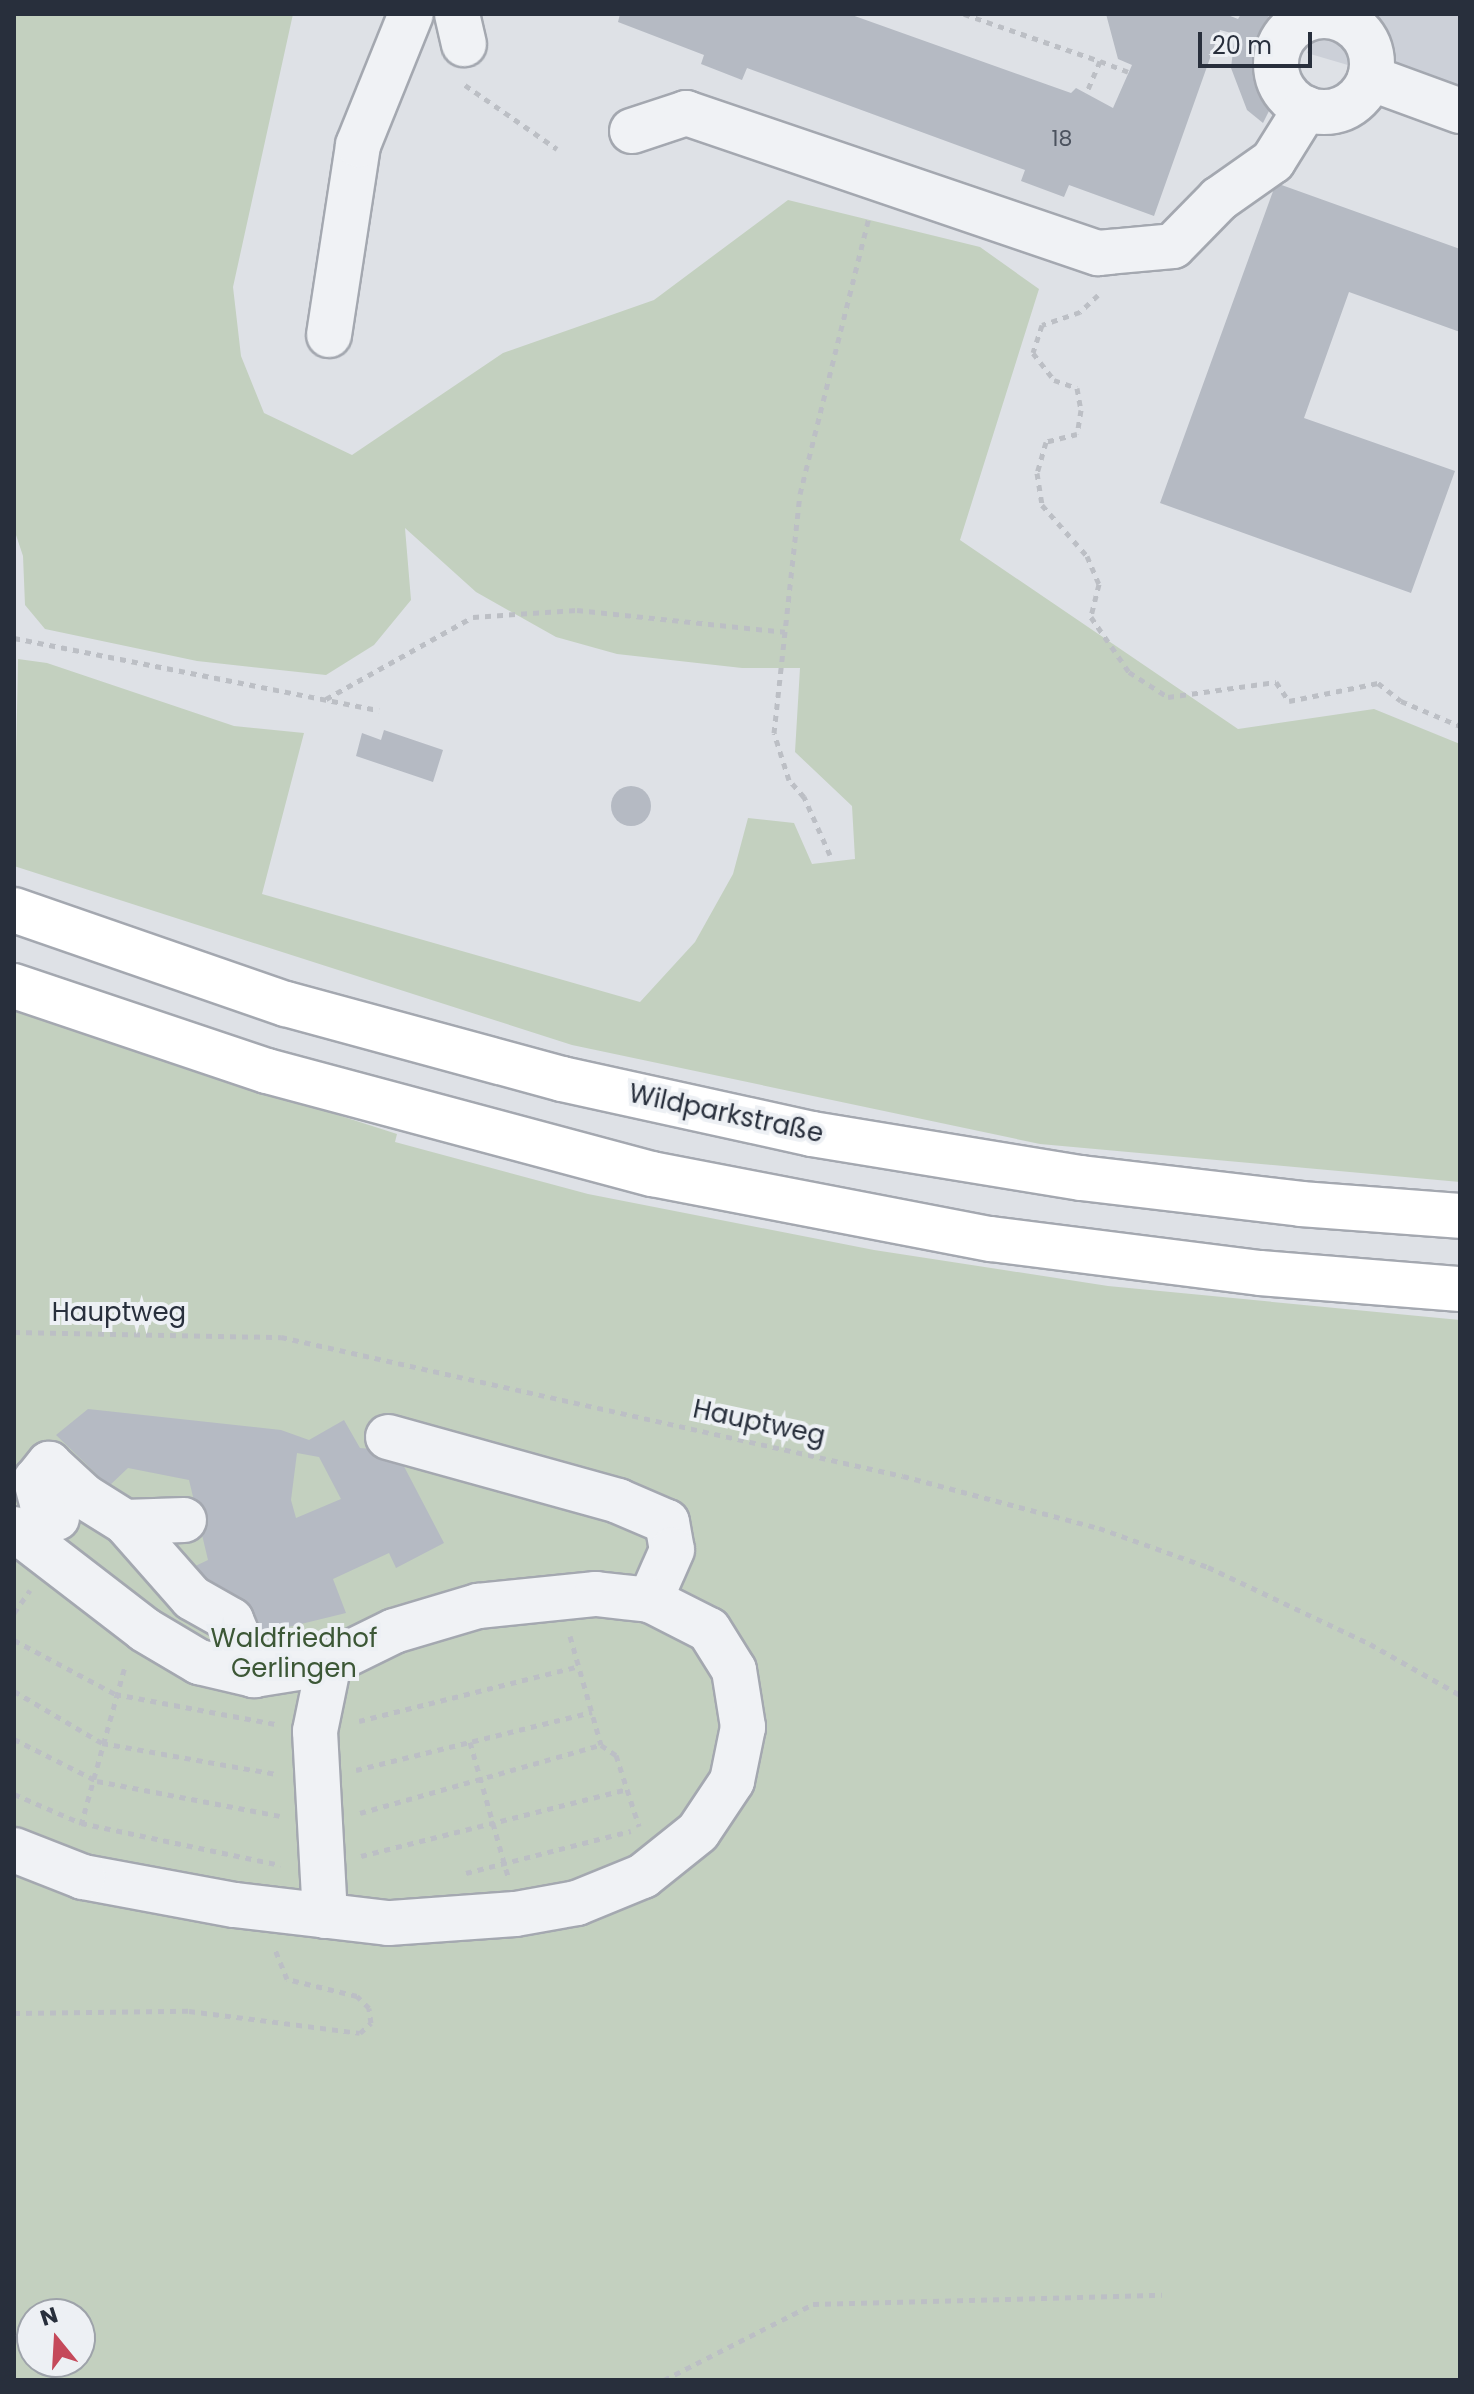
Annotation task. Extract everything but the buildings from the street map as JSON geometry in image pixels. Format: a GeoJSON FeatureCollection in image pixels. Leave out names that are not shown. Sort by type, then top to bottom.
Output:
{"type":"FeatureCollection","features":[{"type":"Feature","properties":{"kind":"highway","name":"Wildparkstraße"},"geometry":{"type":"LineString","coordinates":[[14,910],[286,1004],[562,1079],[812,1134],[1081,1178],[1301,1204],[1460,1216]]}},
{"type":"Feature","properties":{"kind":"highway"},"geometry":{"type":"LineString","coordinates":[[14,986],[267,1071],[652,1174],[1020,1243],[1260,1273],[1460,1289]]}},
{"type":"Feature","properties":{"kind":"lane"},"geometry":{"type":"LineString","coordinates":[[329,335],[358,145],[411,14]]}},
{"type":"Feature","properties":{"kind":"lane"},"geometry":{"type":"LineString","coordinates":[[1328,15],[1342,19],[1364,37],[1370,78],[1351,103],[1337,110],[1306,108],[1283,89],[1268,40],[1299,22],[1328,15]]}},
{"type":"Feature","properties":{"kind":"lane"},"geometry":{"type":"LineString","coordinates":[[1370,78],[1460,111]]}},
{"type":"Feature","properties":{"kind":"lane"},"geometry":{"type":"LineString","coordinates":[[632,131],[686,113],[1098,253],[1173,246],[1219,199],[1273,161],[1306,108]]}},
{"type":"Feature","properties":{"kind":"lane"},"geometry":{"type":"LineString","coordinates":[[388,1437],[618,1501],[667,1522],[672,1550],[650,1600]]}},
{"type":"Feature","properties":{"kind":"lane"},"geometry":{"type":"LineString","coordinates":[[40,1526],[184,1520]]}},
{"type":"Feature","properties":{"kind":"lane"},"geometry":{"type":"LineString","coordinates":[[125,1522],[192,1598],[231,1620],[265,1674],[315,1721]]}},
{"type":"Feature","properties":{"kind":"lane"},"geometry":{"type":"LineString","coordinates":[[14,1850],[83,1877],[272,1910],[388,1923],[515,1914],[577,1903],[646,1848],[698,1832],[732,1781],[743,1727],[734,1670],[709,1630],[650,1600],[559,1596],[478,1606],[394,1631],[329,1663],[265,1674],[199,1662],[145,1630],[40,1526]]}},
{"type":"Feature","properties":{"kind":"lane"},"geometry":{"type":"LineString","coordinates":[[325,1916],[315,1780],[315,1721],[329,1663]]}},
{"type":"Feature","properties":{"kind":"path"},"geometry":{"type":"LineString","coordinates":[[964,14],[1128,72]]}},
{"type":"Feature","properties":{"kind":"path"},"geometry":{"type":"LineString","coordinates":[[458,44],[557,149]]}},
{"type":"Feature","properties":{"kind":"path"},"geometry":{"type":"LineString","coordinates":[[1086,94],[1100,61]]}},
{"type":"Feature","properties":{"kind":"path"},"geometry":{"type":"LineString","coordinates":[[830,855],[804,797],[789,780],[774,733],[800,494],[879,178]]}},
{"type":"Feature","properties":{"kind":"path"},"geometry":{"type":"LineString","coordinates":[[1107,286],[1080,312],[1042,325],[1033,353],[1054,380],[1077,388],[1081,410],[1077,434],[1046,442],[1037,473],[1042,505],[1087,556],[1099,584],[1091,617],[1129,672],[1168,697],[1276,682],[1289,701],[1378,683],[1401,701],[1460,726]]}},
{"type":"Feature","properties":{"kind":"path"},"geometry":{"type":"LineString","coordinates":[[326,699],[473,617],[577,610],[785,632]]}},
{"type":"Feature","properties":{"kind":"path"},"geometry":{"type":"LineString","coordinates":[[14,638],[379,710]]}},
{"type":"Feature","properties":{"kind":"path","name":"Hauptweg"},"geometry":{"type":"LineString","coordinates":[[14,1332],[281,1337],[903,1476],[1099,1528],[1208,1567],[1370,1644],[1460,1695]]}},
{"type":"Feature","properties":{"kind":"path"},"geometry":{"type":"LineString","coordinates":[[449,1877],[506,1862],[646,1848],[616,1755],[601,1745],[559,1596]]}},
{"type":"Feature","properties":{"kind":"path"},"geometry":{"type":"LineString","coordinates":[[61,1869],[97,1781],[102,1743],[115,1694],[145,1630]]}},
{"type":"Feature","properties":{"kind":"path"},"geometry":{"type":"LineString","coordinates":[[14,1640],[115,1694],[315,1721],[579,1666]]}},
{"type":"Feature","properties":{"kind":"path"},"geometry":{"type":"LineString","coordinates":[[14,1691],[102,1743],[315,1780],[592,1712]]}},
{"type":"Feature","properties":{"kind":"path"},"geometry":{"type":"LineString","coordinates":[[14,1739],[97,1781],[321,1854],[482,1780],[601,1745]]}},
{"type":"Feature","properties":{"kind":"path"},"geometry":{"type":"LineString","coordinates":[[470,1742],[506,1862],[515,1914]]}},
{"type":"Feature","properties":{"kind":"path"},"geometry":{"type":"LineString","coordinates":[[14,1794],[81,1823],[321,1854],[495,1824],[627,1789]]}},
{"type":"Feature","properties":{"kind":"path"},"geometry":{"type":"LineString","coordinates":[[14,2013],[189,2011],[360,2033],[371,2023],[369,2008],[357,1996],[287,1979],[277,1961],[272,1910]]}},
{"type":"Feature","properties":{"kind":"path"},"geometry":{"type":"LineString","coordinates":[[664,2380],[813,2304],[1162,2295]]}},
{"type":"Feature","properties":{"kind":"shaded area"},"geometry":{"type":"Polygon","coordinates":[[[1320,14],[1460,14],[1460,98],[1307,53],[1320,14]]]}},
{"type":"Feature","properties":{"kind":"green space"},"geometry":{"type":"Polygon","coordinates":[[[14,14],[293,14],[233,287],[241,356],[264,413],[352,455],[503,353],[654,300],[788,200],[980,247],[1039,289],[960,540],[1238,729],[1374,709],[1460,744],[1460,1182],[1040,1144],[572,1045],[14,866],[18,659],[47,663],[234,726],[304,733],[262,894],[640,1002],[695,942],[733,874],[748,818],[794,823],[812,864],[855,859],[852,806],[795,752],[800,668],[742,668],[617,654],[556,637],[476,592],[405,528],[411,600],[374,645],[326,675],[197,661],[45,629],[25,605],[23,556],[14,529],[14,14]]]}},
{"type":"Feature","properties":{"kind":"green space","name":"Waldfriedhof Gerlingen"},"geometry":{"type":"Polygon","coordinates":[[[14,1011],[397,1134],[395,1142],[588,1194],[874,1250],[1108,1286],[1460,1320],[1460,2380],[14,2380],[14,1011]]]}}]}
